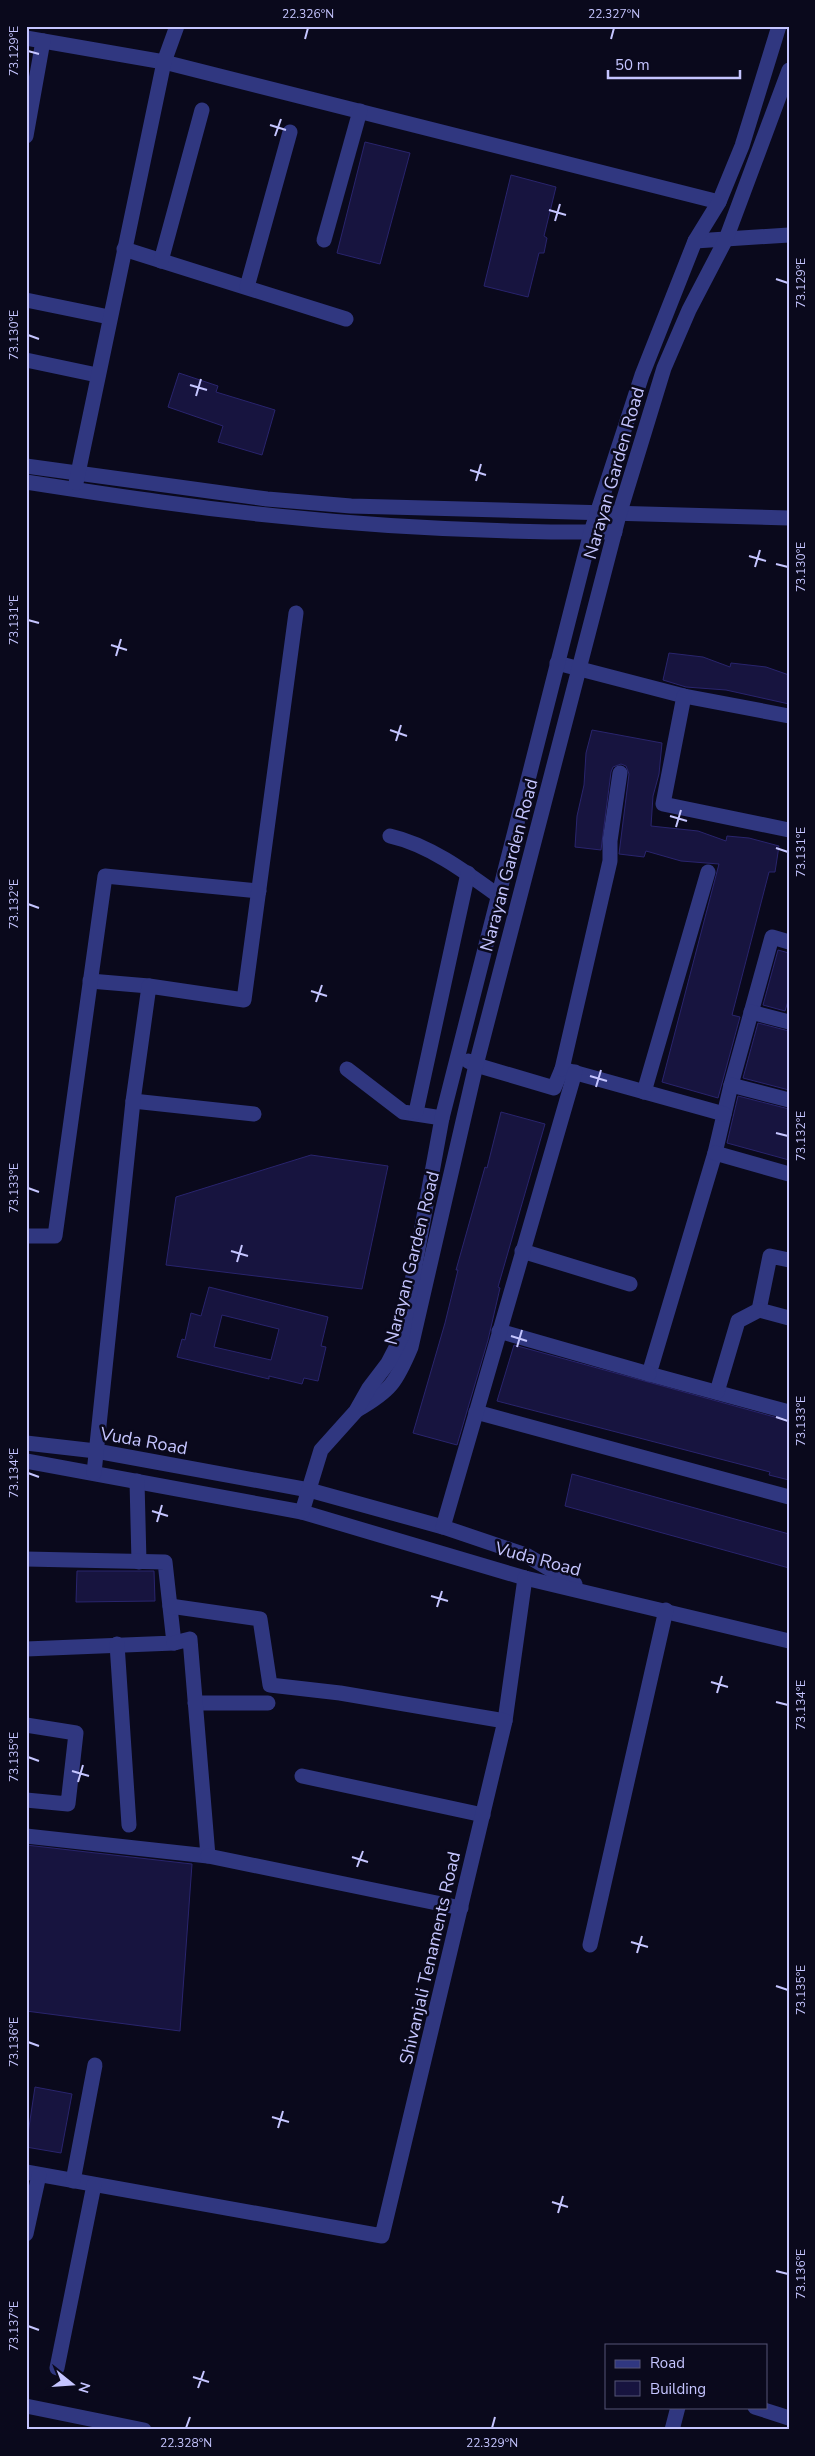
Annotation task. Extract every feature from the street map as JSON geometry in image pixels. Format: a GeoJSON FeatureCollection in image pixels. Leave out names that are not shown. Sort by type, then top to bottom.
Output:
{"type":"FeatureCollection","features":[{"type":"Feature","properties":{"kind":"street"},"geometry":{"type":"LineString","coordinates":[[75,489],[97,375],[164,62],[177,26]]}},
{"type":"Feature","properties":{"kind":"street","name":"Narayan Garden Road"},"geometry":{"type":"LineString","coordinates":[[356,1410],[369,1388],[388,1363],[402,1336],[442,1118],[596,513],[642,375],[695,241],[719,202],[742,146],[779,26]]}},
{"type":"Feature","properties":{"kind":"street"},"geometry":{"type":"LineString","coordinates":[[26,38],[164,62],[719,202]]}},
{"type":"Feature","properties":{"kind":"street"},"geometry":{"type":"LineString","coordinates":[[26,136],[43,41]]}},
{"type":"Feature","properties":{"kind":"street","name":"Narayan Garden Road"},"geometry":{"type":"LineString","coordinates":[[356,1410],[382,1396],[393,1383],[411,1347],[476,1066],[619,515],[664,368],[689,310],[726,238],[789,70]]}},
{"type":"Feature","properties":{"kind":"street"},"geometry":{"type":"LineString","coordinates":[[161,260],[202,110]]}},
{"type":"Feature","properties":{"kind":"street"},"geometry":{"type":"LineString","coordinates":[[324,240],[360,111]]}},
{"type":"Feature","properties":{"kind":"street"},"geometry":{"type":"LineString","coordinates":[[247,288],[290,132]]}},
{"type":"Feature","properties":{"kind":"street"},"geometry":{"type":"LineString","coordinates":[[695,241],[789,235]]}},
{"type":"Feature","properties":{"kind":"street"},"geometry":{"type":"LineString","coordinates":[[124,249],[346,319]]}},
{"type":"Feature","properties":{"kind":"street"},"geometry":{"type":"LineString","coordinates":[[26,300],[110,318]]}},
{"type":"Feature","properties":{"kind":"street"},"geometry":{"type":"LineString","coordinates":[[26,360],[97,375]]}},
{"type":"Feature","properties":{"kind":"street"},"geometry":{"type":"LineString","coordinates":[[26,466],[267,499],[351,506],[619,515],[789,518]]}},
{"type":"Feature","properties":{"kind":"street"},"geometry":{"type":"LineString","coordinates":[[26,482],[162,502],[388,526],[615,532]]}},
{"type":"Feature","properties":{"kind":"street"},"geometry":{"type":"LineString","coordinates":[[90,981],[149,986],[244,1000],[296,613]]}},
{"type":"Feature","properties":{"kind":"street"},"geometry":{"type":"LineString","coordinates":[[557,663],[684,696],[789,716]]}},
{"type":"Feature","properties":{"kind":"street"},"geometry":{"type":"LineString","coordinates":[[684,696],[663,804],[789,830]]}},
{"type":"Feature","properties":{"kind":"street"},"geometry":{"type":"LineString","coordinates":[[443,1527],[522,1251],[568,1071],[610,861],[610,841],[620,773]]}},
{"type":"Feature","properties":{"kind":"street"},"geometry":{"type":"LineString","coordinates":[[390,836],[415,845],[468,873],[500,896]]}},
{"type":"Feature","properties":{"kind":"street"},"geometry":{"type":"LineString","coordinates":[[644,1092],[708,872]]}},
{"type":"Feature","properties":{"kind":"street"},"geometry":{"type":"LineString","coordinates":[[416,1112],[468,873]]}},
{"type":"Feature","properties":{"kind":"street"},"geometry":{"type":"LineString","coordinates":[[26,1236],[55,1236],[105,876],[258,891]]}},
{"type":"Feature","properties":{"kind":"street"},"geometry":{"type":"LineString","coordinates":[[650,1374],[715,1153],[731,1085],[772,937],[789,942]]}},
{"type":"Feature","properties":{"kind":"street"},"geometry":{"type":"LineString","coordinates":[[94,1473],[133,1101],[149,986]]}},
{"type":"Feature","properties":{"kind":"street"},"geometry":{"type":"LineString","coordinates":[[751,1012],[789,1022]]}},
{"type":"Feature","properties":{"kind":"street"},"geometry":{"type":"LineString","coordinates":[[458,1056],[476,1066],[554,1088],[568,1071]]}},
{"type":"Feature","properties":{"kind":"street"},"geometry":{"type":"LineString","coordinates":[[347,1069],[403,1112],[416,1112],[442,1118]]}},
{"type":"Feature","properties":{"kind":"street"},"geometry":{"type":"LineString","coordinates":[[568,1071],[724,1114]]}},
{"type":"Feature","properties":{"kind":"street"},"geometry":{"type":"LineString","coordinates":[[731,1085],[789,1100]]}},
{"type":"Feature","properties":{"kind":"street"},"geometry":{"type":"LineString","coordinates":[[133,1101],[254,1114]]}},
{"type":"Feature","properties":{"kind":"street"},"geometry":{"type":"LineString","coordinates":[[715,1153],[789,1174]]}},
{"type":"Feature","properties":{"kind":"street"},"geometry":{"type":"LineString","coordinates":[[522,1251],[630,1284]]}},
{"type":"Feature","properties":{"kind":"street"},"geometry":{"type":"LineString","coordinates":[[759,1310],[770,1256],[789,1260]]}},
{"type":"Feature","properties":{"kind":"street"},"geometry":{"type":"LineString","coordinates":[[717,1392],[738,1321],[759,1310],[789,1318]]}},
{"type":"Feature","properties":{"kind":"street"},"geometry":{"type":"LineString","coordinates":[[499,1331],[789,1412]]}},
{"type":"Feature","properties":{"kind":"street"},"geometry":{"type":"LineString","coordinates":[[302,1512],[318,1457],[356,1410]]}},
{"type":"Feature","properties":{"kind":"street"},"geometry":{"type":"LineString","coordinates":[[476,1412],[789,1497]]}},
{"type":"Feature","properties":{"kind":"street","name":"Vuda Road"},"geometry":{"type":"LineString","coordinates":[[26,1443],[96,1451],[309,1490],[443,1527],[526,1555],[587,1592]]}},
{"type":"Feature","properties":{"kind":"street","name":"Vuda Road"},"geometry":{"type":"LineString","coordinates":[[26,1461],[302,1512],[525,1578],[587,1592]]}},
{"type":"Feature","properties":{"kind":"street"},"geometry":{"type":"LineString","coordinates":[[137,1481],[139,1562]]}},
{"type":"Feature","properties":{"kind":"street"},"geometry":{"type":"LineString","coordinates":[[26,1559],[165,1562],[174,1643]]}},
{"type":"Feature","properties":{"kind":"street","name":"Shivanjali Tenaments Road"},"geometry":{"type":"LineString","coordinates":[[33,2173],[382,2236],[462,1908],[505,1721],[525,1578]]}},
{"type":"Feature","properties":{"kind":"street"},"geometry":{"type":"LineString","coordinates":[[587,1592],[789,1641]]}},
{"type":"Feature","properties":{"kind":"street"},"geometry":{"type":"LineString","coordinates":[[170,1606],[260,1619],[270,1685],[340,1693],[505,1721]]}},
{"type":"Feature","properties":{"kind":"street"},"geometry":{"type":"LineString","coordinates":[[590,1946],[666,1610]]}},
{"type":"Feature","properties":{"kind":"street"},"geometry":{"type":"LineString","coordinates":[[26,1649],[174,1643],[190,1639],[208,1856]]}},
{"type":"Feature","properties":{"kind":"street"},"geometry":{"type":"LineString","coordinates":[[118,1644],[128,1825]]}},
{"type":"Feature","properties":{"kind":"street"},"geometry":{"type":"LineString","coordinates":[[196,1703],[268,1703]]}},
{"type":"Feature","properties":{"kind":"street"},"geometry":{"type":"LineString","coordinates":[[26,1725],[76,1733],[68,1804],[26,1800]]}},
{"type":"Feature","properties":{"kind":"street"},"geometry":{"type":"LineString","coordinates":[[302,1776],[483,1815]]}},
{"type":"Feature","properties":{"kind":"street"},"geometry":{"type":"LineString","coordinates":[[26,1836],[208,1856],[462,1908]]}},
{"type":"Feature","properties":{"kind":"street"},"geometry":{"type":"LineString","coordinates":[[73,2181],[95,2065]]}},
{"type":"Feature","properties":{"kind":"street"},"geometry":{"type":"LineString","coordinates":[[26,2234],[33,2173]]}},
{"type":"Feature","properties":{"kind":"street"},"geometry":{"type":"LineString","coordinates":[[57,2368],[94,2184]]}},
{"type":"Feature","properties":{"kind":"street"},"geometry":{"type":"LineString","coordinates":[[26,2406],[144,2430]]}},
{"type":"Feature","properties":{"kind":"street"},"geometry":{"type":"LineString","coordinates":[[672,2430],[678,2408]]}},
{"type":"Feature","properties":{"kind":"street"},"geometry":{"type":"LineString","coordinates":[[758,2408],[789,2418]]}},
{"type":"Feature","properties":{"kind":"building"},"geometry":{"type":"Polygon","coordinates":[[[365,142],[410,153],[380,264],[337,253],[365,142]]]}},
{"type":"Feature","properties":{"kind":"building"},"geometry":{"type":"Polygon","coordinates":[[[511,175],[556,187],[544,236],[547,238],[544,253],[539,253],[528,297],[484,286],[511,175]]]}},
{"type":"Feature","properties":{"kind":"building"},"geometry":{"type":"Polygon","coordinates":[[[179,373],[218,386],[216,392],[275,410],[262,455],[218,442],[223,426],[168,407],[179,373]]]}},
{"type":"Feature","properties":{"kind":"building"},"geometry":{"type":"Polygon","coordinates":[[[669,653],[703,657],[730,667],[731,663],[766,667],[789,675],[789,704],[726,690],[686,687],[663,680],[669,653]]]}},
{"type":"Feature","properties":{"kind":"building"},"geometry":{"type":"Polygon","coordinates":[[[592,730],[662,743],[659,774],[653,796],[651,826],[698,831],[726,841],[727,836],[749,838],[779,846],[775,872],[769,872],[732,1015],[740,1017],[718,1098],[662,1082],[719,864],[681,861],[646,851],[644,857],[619,854],[629,774],[626,766],[621,764],[613,767],[611,772],[601,850],[575,847],[577,816],[584,785],[586,753],[592,730]]]}},
{"type":"Feature","properties":{"kind":"building"},"geometry":{"type":"Polygon","coordinates":[[[778,950],[789,953],[789,998],[785,1011],[763,1005],[778,950]]]}},
{"type":"Feature","properties":{"kind":"building"},"geometry":{"type":"Polygon","coordinates":[[[758,1023],[789,1031],[789,1090],[743,1078],[758,1023]]]}},
{"type":"Feature","properties":{"kind":"building"},"geometry":{"type":"Polygon","coordinates":[[[738,1096],[789,1109],[789,1160],[727,1143],[738,1096]]]}},
{"type":"Feature","properties":{"kind":"building"},"geometry":{"type":"Polygon","coordinates":[[[501,1112],[545,1124],[498,1287],[500,1288],[488,1340],[457,1445],[413,1433],[445,1323],[458,1270],[456,1270],[485,1167],[487,1168],[501,1112]]]}},
{"type":"Feature","properties":{"kind":"building"},"geometry":{"type":"Polygon","coordinates":[[[311,1155],[388,1166],[362,1289],[166,1265],[176,1197],[311,1155]]]}},
{"type":"Feature","properties":{"kind":"building"},"geometry":{"type":"Polygon","coordinates":[[[209,1287],[328,1317],[321,1346],[326,1347],[318,1381],[304,1378],[302,1384],[269,1376],[269,1379],[177,1357],[182,1339],[185,1340],[191,1313],[201,1316],[209,1287]],[[222,1315],[214,1347],[271,1360],[279,1329],[222,1315]]]}},
{"type":"Feature","properties":{"kind":"building"},"geometry":{"type":"Polygon","coordinates":[[[514,1345],[789,1421],[789,1480],[769,1475],[770,1472],[497,1401],[514,1345]]]}},
{"type":"Feature","properties":{"kind":"building"},"geometry":{"type":"Polygon","coordinates":[[[572,1474],[789,1534],[789,1568],[565,1506],[572,1474]]]}},
{"type":"Feature","properties":{"kind":"building"},"geometry":{"type":"Polygon","coordinates":[[[77,1571],[154,1571],[155,1601],[76,1602],[77,1571]]]}},
{"type":"Feature","properties":{"kind":"building"},"geometry":{"type":"Polygon","coordinates":[[[26,1845],[192,1864],[180,2031],[26,2011],[26,1845]]]}},
{"type":"Feature","properties":{"kind":"building"},"geometry":{"type":"Polygon","coordinates":[[[35,2087],[72,2094],[61,2153],[26,2147],[35,2087]]]}}]}
